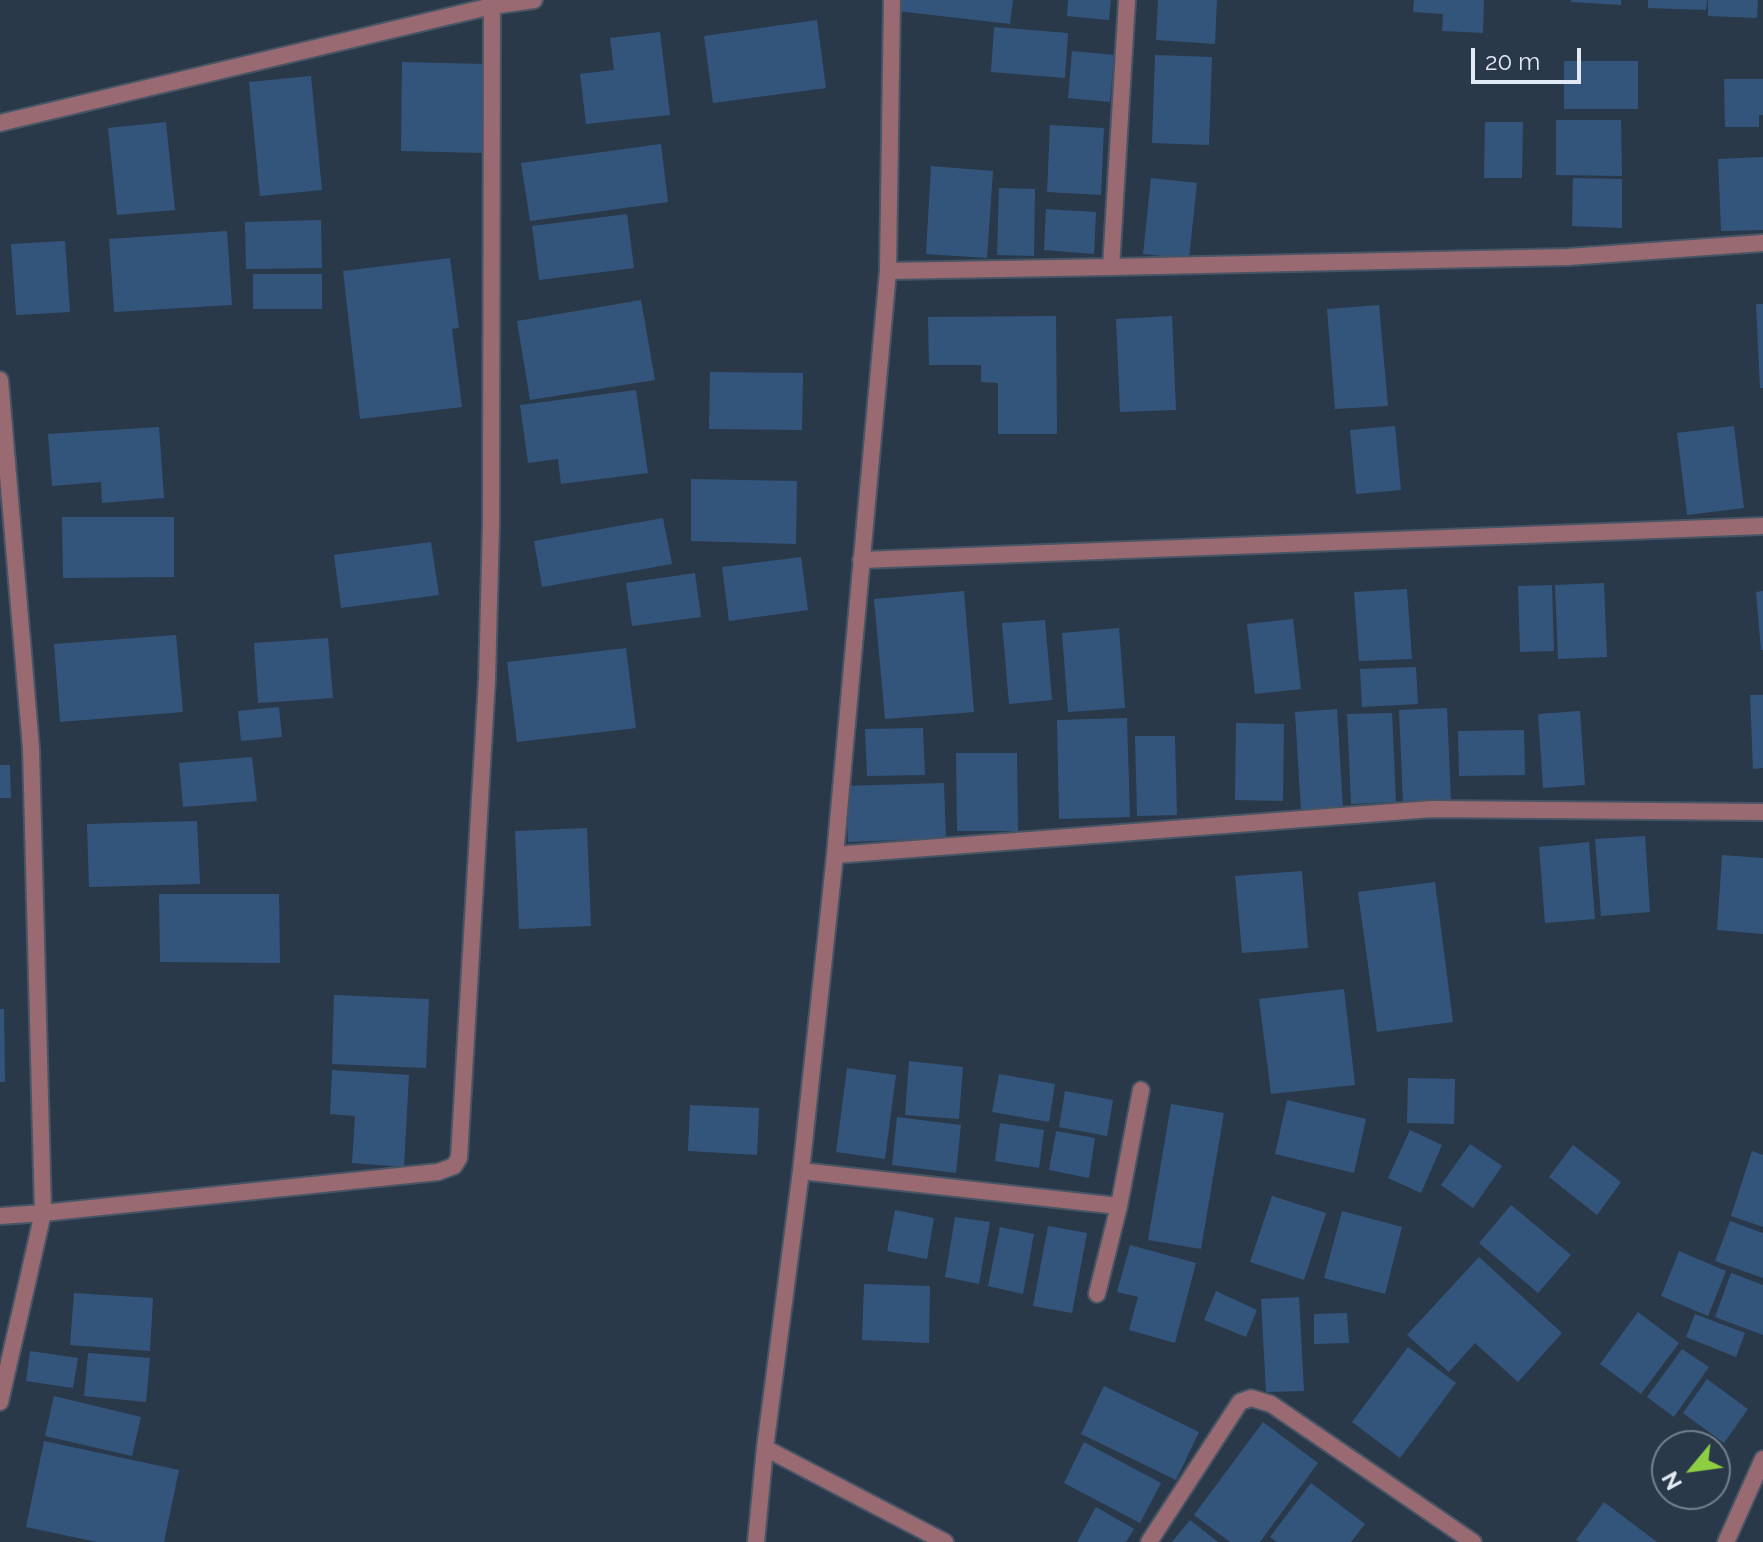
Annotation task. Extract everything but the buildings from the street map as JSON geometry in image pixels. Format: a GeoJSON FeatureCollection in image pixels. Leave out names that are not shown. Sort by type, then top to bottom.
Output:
{"type":"FeatureCollection","features":[{"type":"Feature","properties":{"kind":"street"},"geometry":{"type":"LineString","coordinates":[[0,123],[492,6],[534,0]]}},
{"type":"Feature","properties":{"kind":"street"},"geometry":{"type":"LineString","coordinates":[[756,1542],[835,855],[888,271],[892,0]]}},
{"type":"Feature","properties":{"kind":"street"},"geometry":{"type":"LineString","coordinates":[[1111,267],[1127,0]]}},
{"type":"Feature","properties":{"kind":"street"},"geometry":{"type":"LineString","coordinates":[[0,1216],[438,1172],[454,1166],[459,1158],[489,617],[492,6]]}},
{"type":"Feature","properties":{"kind":"street"},"geometry":{"type":"LineString","coordinates":[[888,271],[1568,257],[1763,243]]}},
{"type":"Feature","properties":{"kind":"street"},"geometry":{"type":"LineString","coordinates":[[0,380],[31,748],[43,1213],[0,1402]]}},
{"type":"Feature","properties":{"kind":"street"},"geometry":{"type":"LineString","coordinates":[[861,560],[1763,526]]}},
{"type":"Feature","properties":{"kind":"street"},"geometry":{"type":"LineString","coordinates":[[835,855],[1432,809],[1763,812]]}},
{"type":"Feature","properties":{"kind":"street"},"geometry":{"type":"LineString","coordinates":[[1097,1294],[1119,1206],[1141,1090]]}},
{"type":"Feature","properties":{"kind":"street"},"geometry":{"type":"LineString","coordinates":[[801,1171],[1119,1206]]}},
{"type":"Feature","properties":{"kind":"street"},"geometry":{"type":"LineString","coordinates":[[1149,1542],[1240,1402],[1251,1398],[1271,1404],[1473,1542]]}},
{"type":"Feature","properties":{"kind":"street"},"geometry":{"type":"LineString","coordinates":[[765,1448],[945,1542]]}},
{"type":"Feature","properties":{"kind":"street"},"geometry":{"type":"LineString","coordinates":[[1726,1542],[1763,1459]]}}]}
